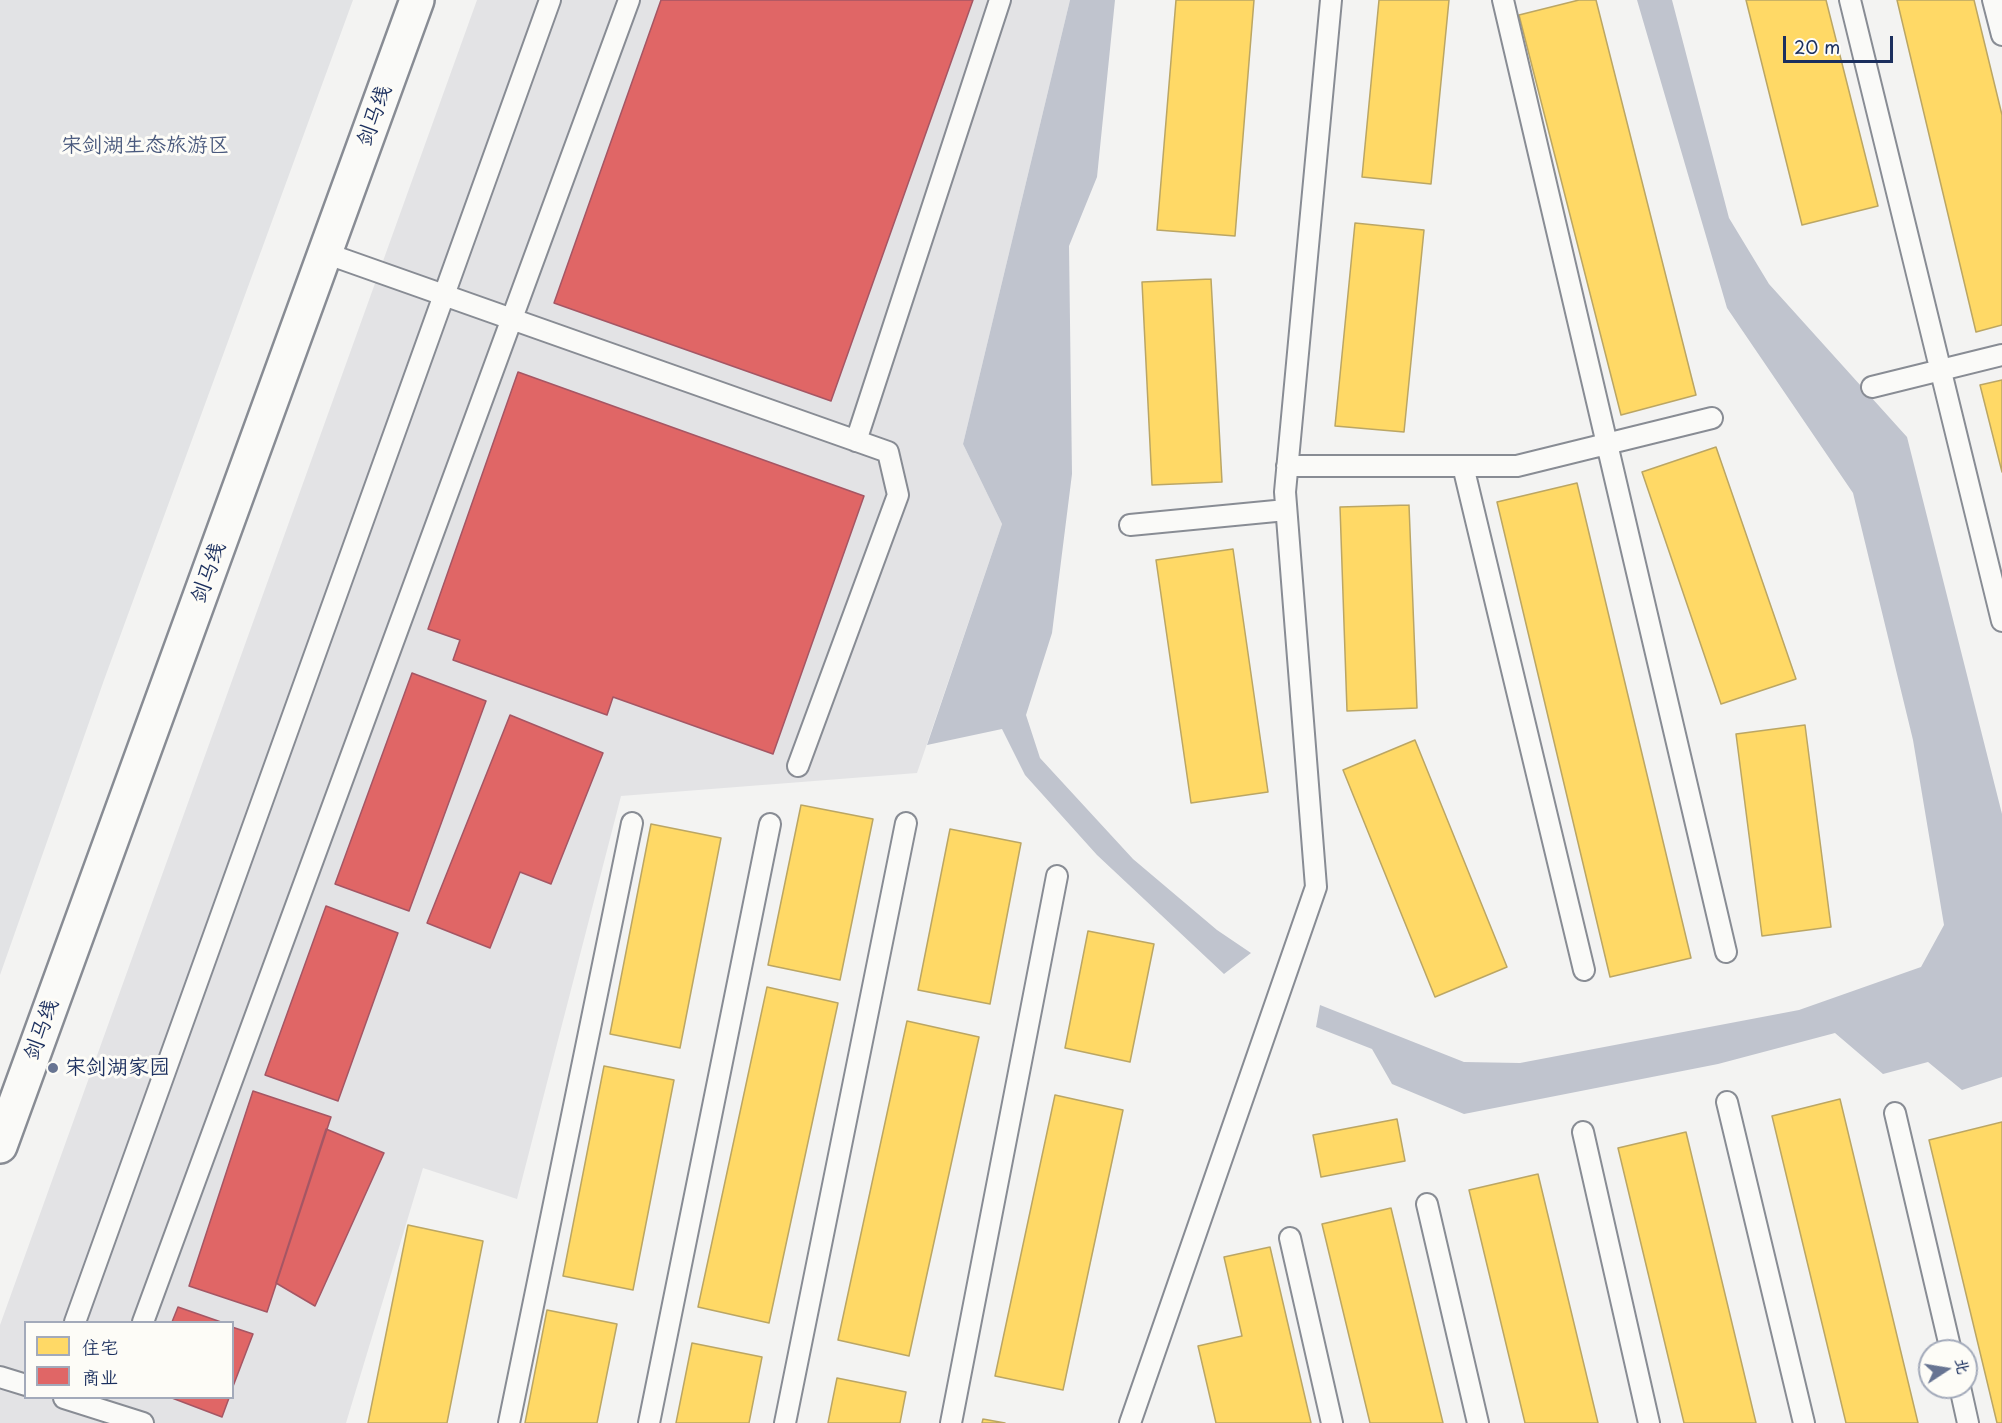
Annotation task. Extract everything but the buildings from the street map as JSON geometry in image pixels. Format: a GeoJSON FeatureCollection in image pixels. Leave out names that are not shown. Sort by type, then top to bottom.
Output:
{"type":"FeatureCollection","features":[{"type":"Feature","properties":{"kind":"main road","name":"剑马线"},"geometry":{"type":"LineString","coordinates":[[0,1146],[417,0]]}},
{"type":"Feature","properties":{"kind":"lane"},"geometry":{"type":"LineString","coordinates":[[76,1321],[550,0]]}},
{"type":"Feature","properties":{"kind":"lane"},"geometry":{"type":"LineString","coordinates":[[143,1321],[629,0]]}},
{"type":"Feature","properties":{"kind":"lane"},"geometry":{"type":"LineString","coordinates":[[856,441],[1000,0]]}},
{"type":"Feature","properties":{"kind":"lane"},"geometry":{"type":"LineString","coordinates":[[1130,1423],[1316,887],[1285,492],[1331,0]]}},
{"type":"Feature","properties":{"kind":"lane"},"geometry":{"type":"LineString","coordinates":[[1503,0],[1726,952]]}},
{"type":"Feature","properties":{"kind":"lane"},"geometry":{"type":"LineString","coordinates":[[1850,0],[2002,621]]}},
{"type":"Feature","properties":{"kind":"lane"},"geometry":{"type":"LineString","coordinates":[[1993,0],[2002,35]]}},
{"type":"Feature","properties":{"kind":"lane"},"geometry":{"type":"LineString","coordinates":[[325,252],[888,452],[898,495],[798,766]]}},
{"type":"Feature","properties":{"kind":"lane"},"geometry":{"type":"LineString","coordinates":[[1872,387],[2002,356]]}},
{"type":"Feature","properties":{"kind":"lane"},"geometry":{"type":"LineString","coordinates":[[1287,466],[1518,466],[1712,418]]}},
{"type":"Feature","properties":{"kind":"lane"},"geometry":{"type":"LineString","coordinates":[[1463,466],[1584,970]]}},
{"type":"Feature","properties":{"kind":"lane"},"geometry":{"type":"LineString","coordinates":[[1130,525],[1287,510]]}},
{"type":"Feature","properties":{"kind":"lane"},"geometry":{"type":"LineString","coordinates":[[509,1423],[632,823]]}},
{"type":"Feature","properties":{"kind":"lane"},"geometry":{"type":"LineString","coordinates":[[785,1423],[906,823]]}},
{"type":"Feature","properties":{"kind":"lane"},"geometry":{"type":"LineString","coordinates":[[649,1423],[770,824]]}},
{"type":"Feature","properties":{"kind":"lane"},"geometry":{"type":"LineString","coordinates":[[951,1423],[1057,876]]}},
{"type":"Feature","properties":{"kind":"lane"},"geometry":{"type":"LineString","coordinates":[[1727,1102],[1804,1423]]}},
{"type":"Feature","properties":{"kind":"lane"},"geometry":{"type":"LineString","coordinates":[[1895,1113],[1948,1339]]}},
{"type":"Feature","properties":{"kind":"lane"},"geometry":{"type":"LineString","coordinates":[[1583,1132],[1649,1423]]}},
{"type":"Feature","properties":{"kind":"lane"},"geometry":{"type":"LineString","coordinates":[[1427,1204],[1478,1423]]}},
{"type":"Feature","properties":{"kind":"lane"},"geometry":{"type":"LineString","coordinates":[[1290,1238],[1332,1423]]}},
{"type":"Feature","properties":{"kind":"lane"},"geometry":{"type":"LineString","coordinates":[[0,1377],[24,1384]]}},
{"type":"Feature","properties":{"kind":"lane"},"geometry":{"type":"LineString","coordinates":[[68,1399],[143,1423]]}},
{"type":"Feature","properties":{"kind":"lane"},"geometry":{"type":"LineString","coordinates":[[1963,1399],[1968,1423]]}},
{"type":"Feature","properties":{"kind":"shaded area"},"geometry":{"type":"Polygon","coordinates":[[[477,0],[1070,0],[963,444],[1002,524],[917,773],[621,796],[517,1199],[423,1168],[346,1423],[0,1423],[0,1325],[477,0]]]}},
{"type":"Feature","properties":{"kind":"shaded area"},"geometry":{"type":"Polygon","coordinates":[[[1070,0],[1115,0],[1097,177],[1069,246],[1072,474],[1052,633],[1026,715],[1040,758],[1133,859],[1217,930],[1251,953],[1224,974],[1097,855],[1025,775],[1002,729],[927,745],[1002,524],[963,444],[1070,0]]]}},
{"type":"Feature","properties":{"kind":"shaded area"},"geometry":{"type":"Polygon","coordinates":[[[1637,0],[1672,0],[1729,218],[1769,284],[1907,437],[2002,814],[2002,1077],[1962,1090],[1928,1062],[1883,1074],[1835,1033],[1718,1064],[1464,1114],[1392,1084],[1372,1049],[1316,1027],[1320,1005],[1464,1062],[1520,1063],[1799,1010],[1921,967],[1944,925],[1913,740],[1853,493],[1727,308],[1637,0]]]}},
{"type":"Feature","properties":{"kind":"green space","name":"宋剑湖生态旅游区"},"geometry":{"type":"Polygon","coordinates":[[[0,0],[353,0],[104,680],[0,975],[0,0]]]}},
{"type":"Feature","properties":{"kind":"place","name":"宋剑湖家园"},"geometry":{"type":"Point","coordinates":[53,1068]}}]}
